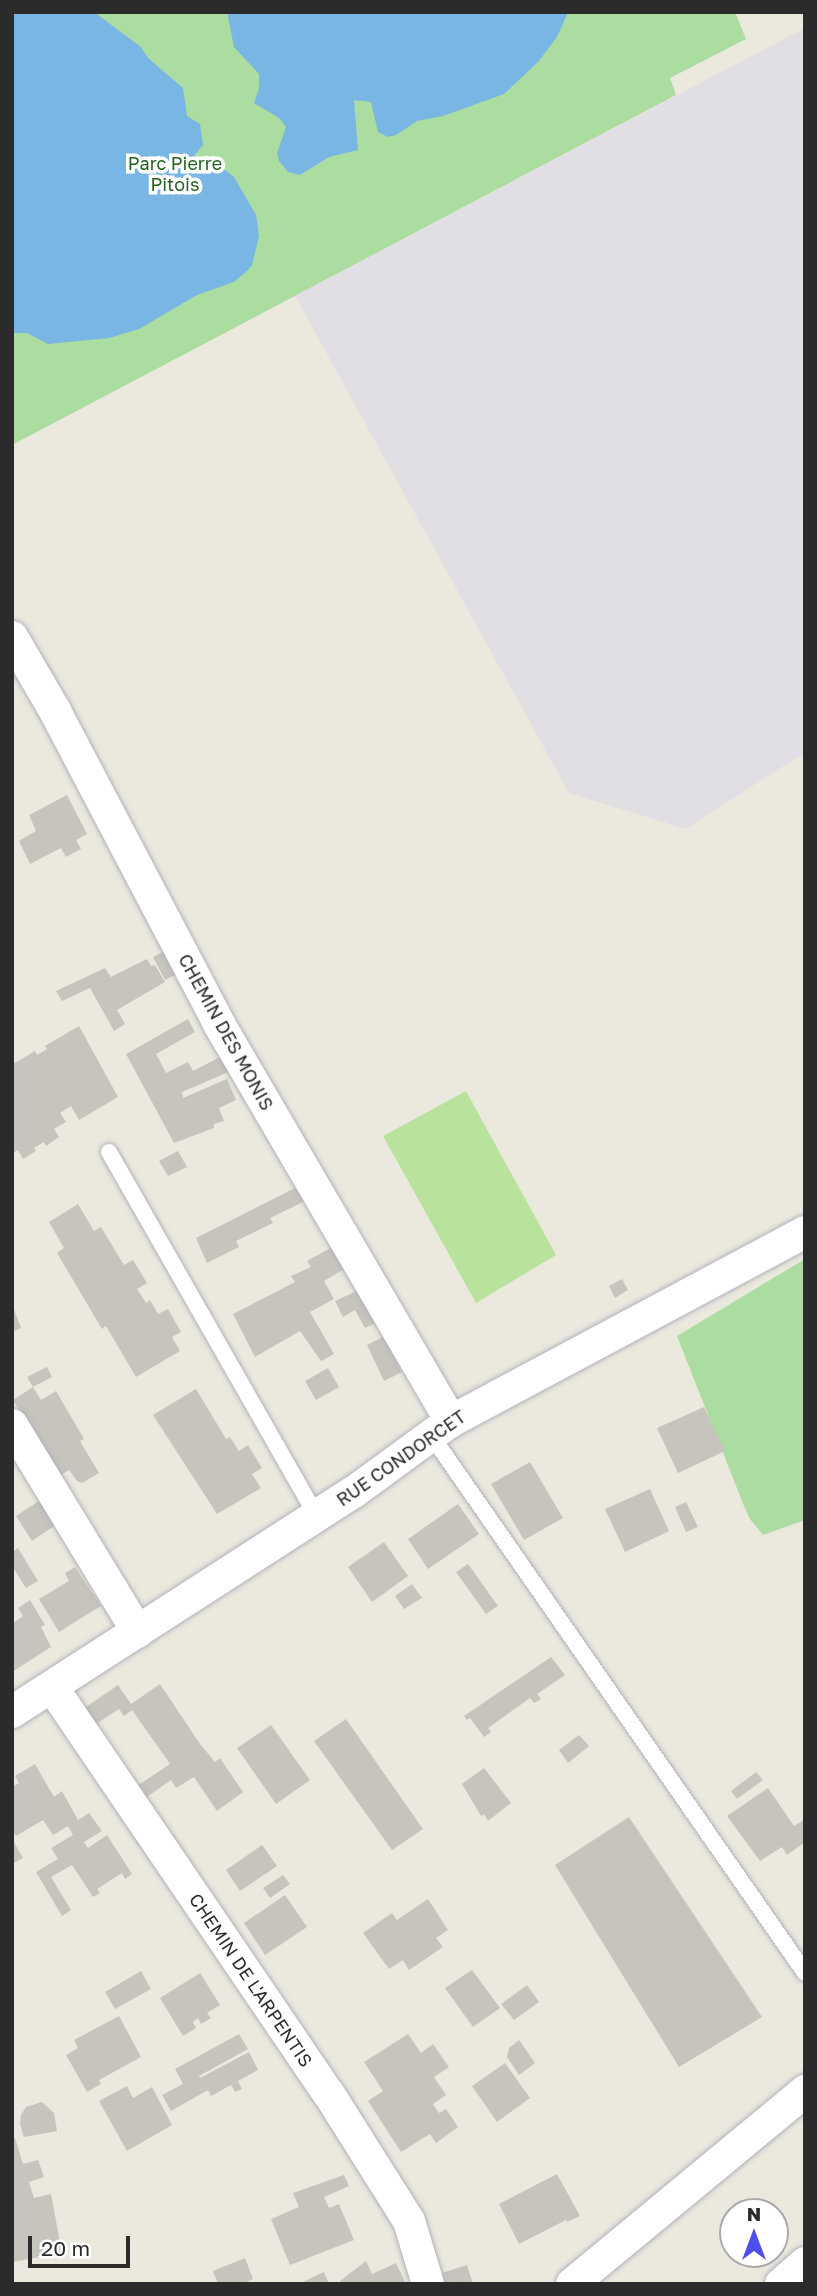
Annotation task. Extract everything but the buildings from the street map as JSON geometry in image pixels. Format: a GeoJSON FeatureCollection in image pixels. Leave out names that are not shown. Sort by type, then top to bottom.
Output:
{"type":"FeatureCollection","features":[{"type":"Feature","properties":{"kind":"street","name":"CHEMIN DES MONIS"},"geometry":{"type":"LineString","coordinates":[[12,637],[55,711],[219,1024],[441,1428]]}},
{"type":"Feature","properties":{"kind":"street","name":"RUE CONDORCET"},"geometry":{"type":"LineString","coordinates":[[12,1712],[317,1516],[441,1428],[805,1232]]}},
{"type":"Feature","properties":{"kind":"street"},"geometry":{"type":"LineString","coordinates":[[12,1425],[138,1632]]}},
{"type":"Feature","properties":{"kind":"street","name":"CHEMIN DE L'ARPENTIS"},"geometry":{"type":"LineString","coordinates":[[52,1687],[329,2094],[387,2186],[409,2221],[428,2284]]}},
{"type":"Feature","properties":{"kind":"street"},"geometry":{"type":"LineString","coordinates":[[572,2284],[805,2091]]}},
{"type":"Feature","properties":{"kind":"street"},"geometry":{"type":"LineString","coordinates":[[780,2284],[805,2263]]}},
{"type":"Feature","properties":{"kind":"lane"},"geometry":{"type":"LineString","coordinates":[[109,1152],[317,1516]]}},
{"type":"Feature","properties":{"kind":"lane"},"geometry":{"type":"LineString","coordinates":[[441,1428],[805,1973]]}},
{"type":"Feature","properties":{"kind":"shaded area"},"geometry":{"type":"Polygon","coordinates":[[[805,28],[805,752],[686,829],[569,793],[295,296],[805,28]]]}},
{"type":"Feature","properties":{"kind":"green space","name":"Parc Pierre Pitois"},"geometry":{"type":"Polygon","coordinates":[[[12,12],[735,12],[746,39],[670,78],[676,95],[12,445],[12,12]]]}},
{"type":"Feature","properties":{"kind":"green space"},"geometry":{"type":"Polygon","coordinates":[[[466,1091],[556,1255],[476,1303],[383,1136],[466,1091]]]}},
{"type":"Feature","properties":{"kind":"green space"},"geometry":{"type":"Polygon","coordinates":[[[805,1259],[805,1520],[763,1535],[750,1519],[744,1506],[677,1336],[805,1259]]]}},
{"type":"Feature","properties":{"kind":"water"},"geometry":{"type":"Polygon","coordinates":[[[12,12],[94,12],[141,47],[148,58],[183,88],[187,116],[200,124],[203,145],[185,167],[187,173],[225,170],[234,177],[256,215],[259,236],[252,265],[247,271],[234,282],[197,295],[139,329],[109,338],[48,344],[27,333],[12,333],[12,12]]]}},
{"type":"Feature","properties":{"kind":"water"},"geometry":{"type":"Polygon","coordinates":[[[227,12],[568,12],[557,37],[538,62],[504,94],[443,116],[417,121],[396,135],[388,137],[378,132],[371,102],[354,100],[358,150],[329,157],[300,175],[288,172],[279,161],[277,153],[286,127],[279,118],[254,103],[259,88],[259,74],[234,47],[227,12]]]}}]}
